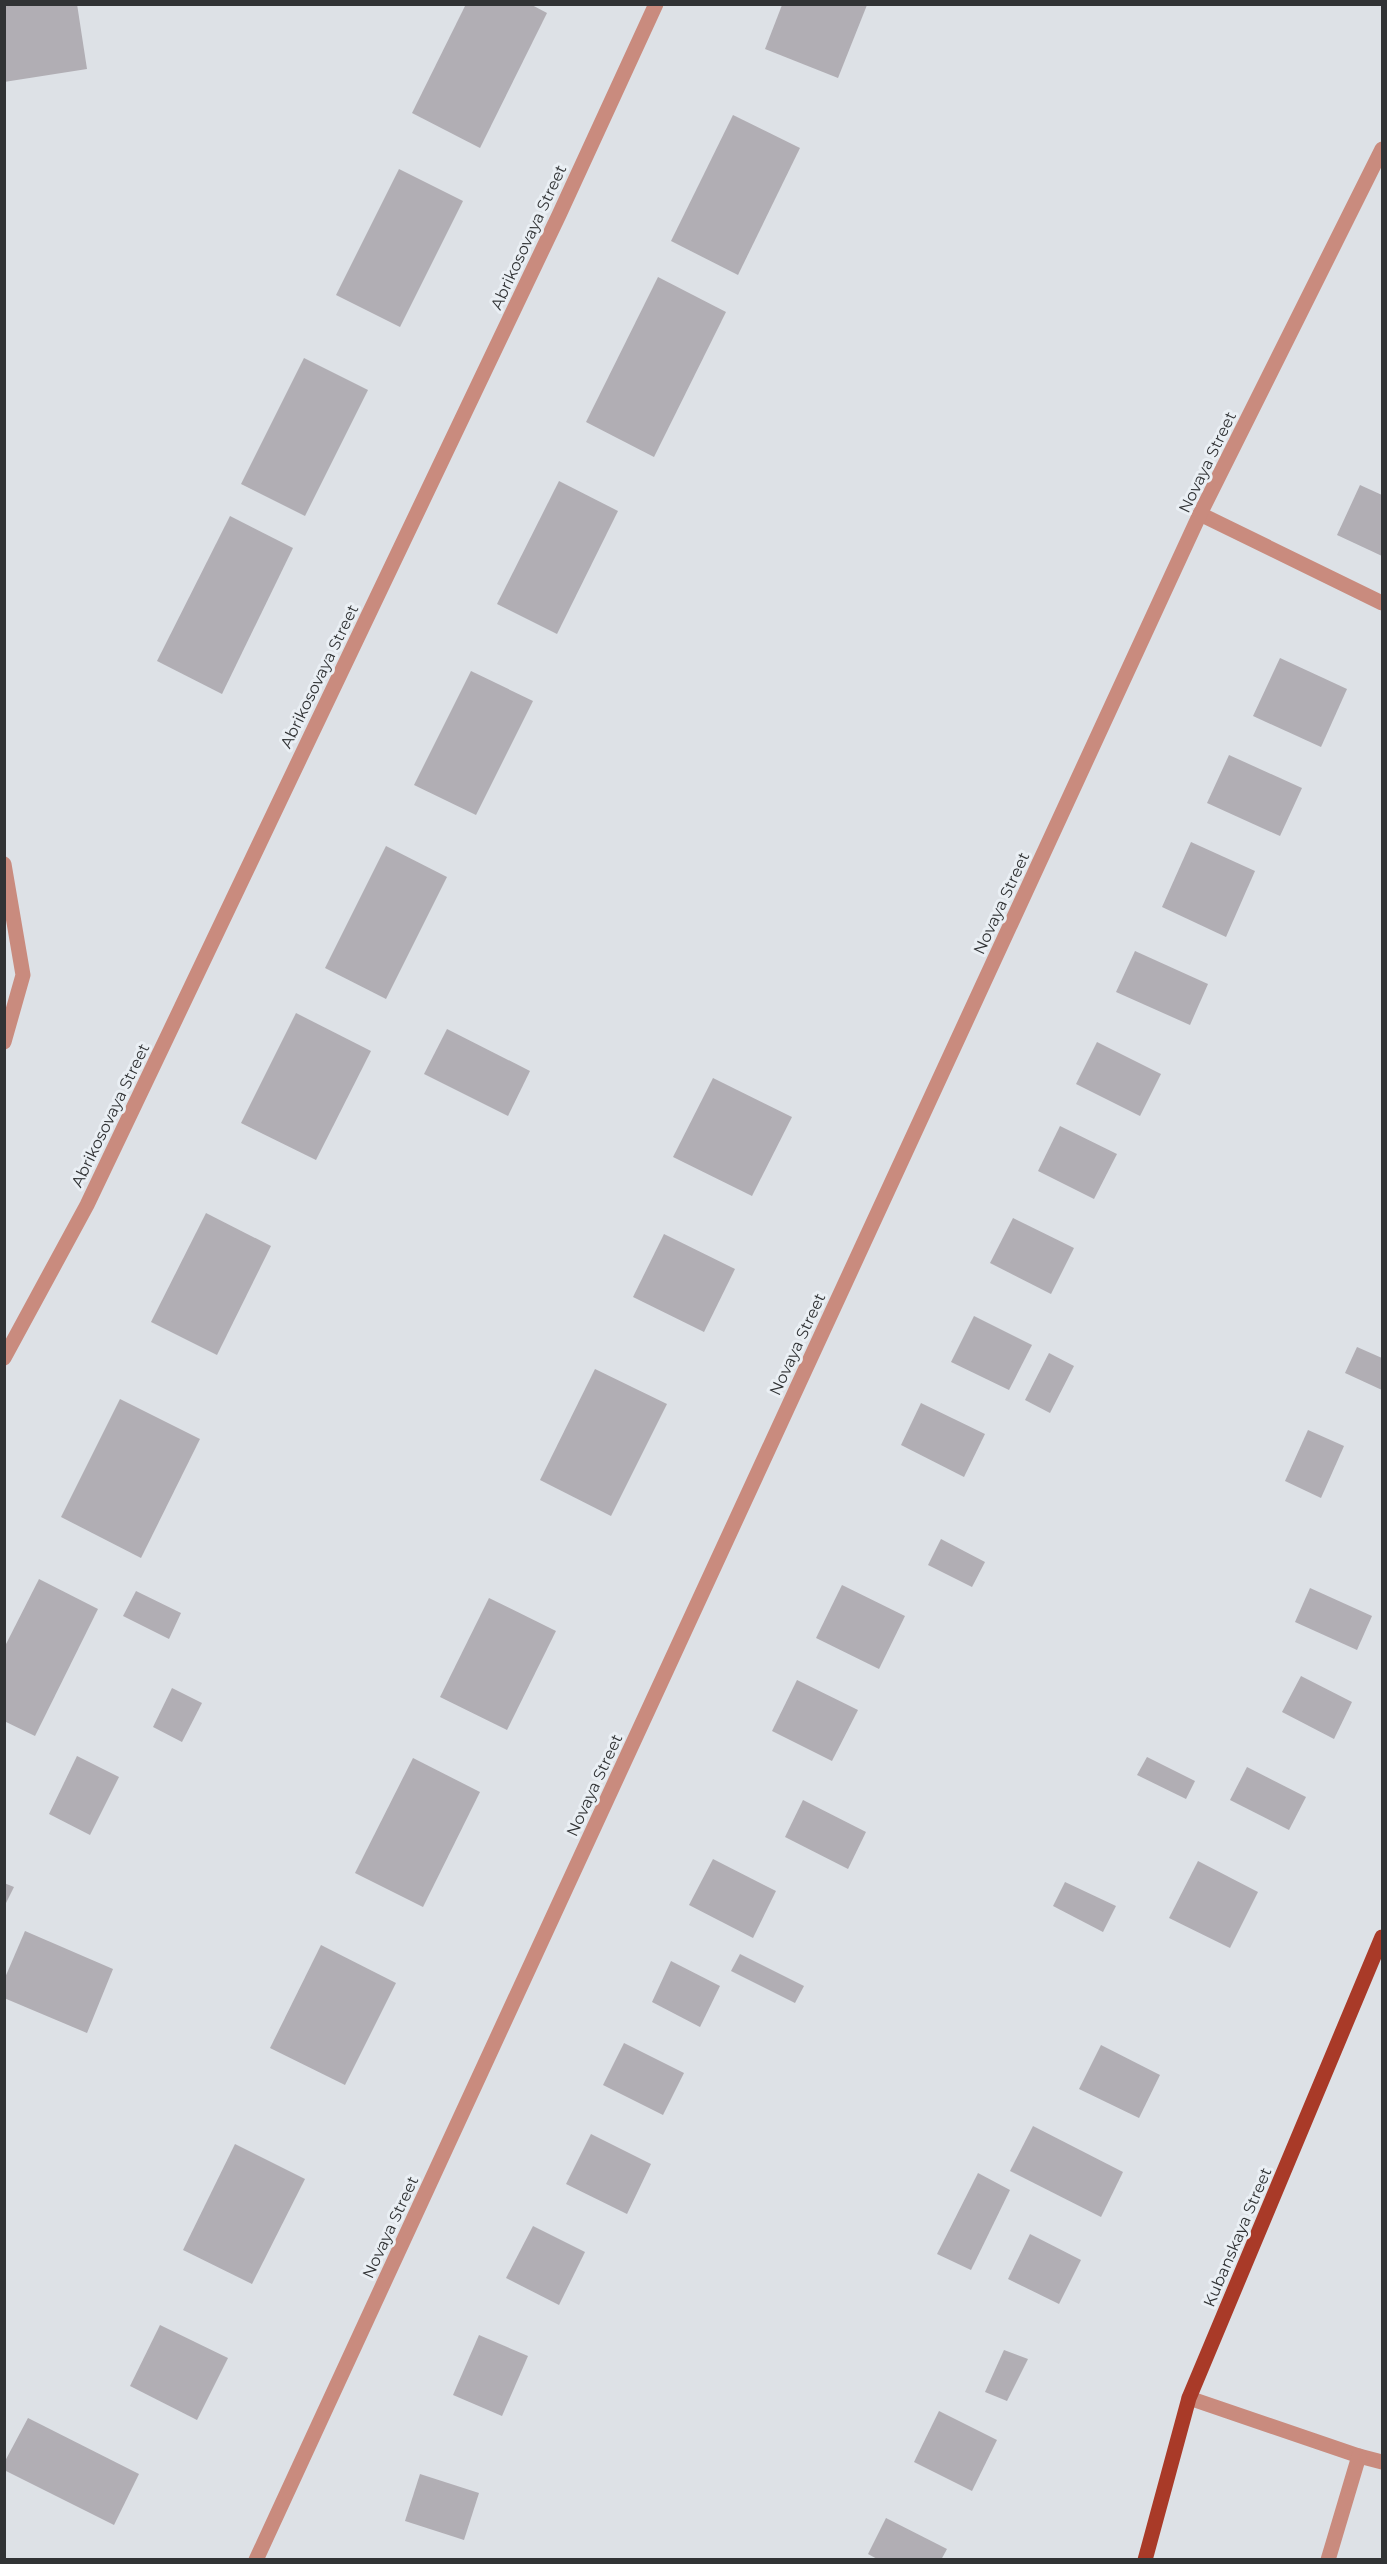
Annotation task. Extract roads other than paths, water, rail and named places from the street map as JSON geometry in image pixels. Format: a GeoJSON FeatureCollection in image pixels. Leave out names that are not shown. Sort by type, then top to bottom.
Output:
{"type":"FeatureCollection","features":[{"type":"Feature","properties":{"kind":"main road","name":"Kubanskaya Street"},"geometry":{"type":"LineString","coordinates":[[1145,2559],[1189,2398],[1383,1936]]}},
{"type":"Feature","properties":{"kind":"street","name":"Abrikosovaya Street"},"geometry":{"type":"LineString","coordinates":[[4,1358],[87,1205],[549,237],[656,4]]}},
{"type":"Feature","properties":{"kind":"street","name":"Novaya Street"},"geometry":{"type":"LineString","coordinates":[[256,2559],[1200,514],[1383,149]]}},
{"type":"Feature","properties":{"kind":"street"},"geometry":{"type":"LineString","coordinates":[[1200,514],[1383,603]]}},
{"type":"Feature","properties":{"kind":"street"},"geometry":{"type":"LineString","coordinates":[[4,864],[23,975],[4,1042]]}},
{"type":"Feature","properties":{"kind":"street"},"geometry":{"type":"LineString","coordinates":[[1189,2398],[1359,2456],[1383,2462]]}},
{"type":"Feature","properties":{"kind":"street"},"geometry":{"type":"LineString","coordinates":[[1328,2559],[1359,2456]]}}]}
